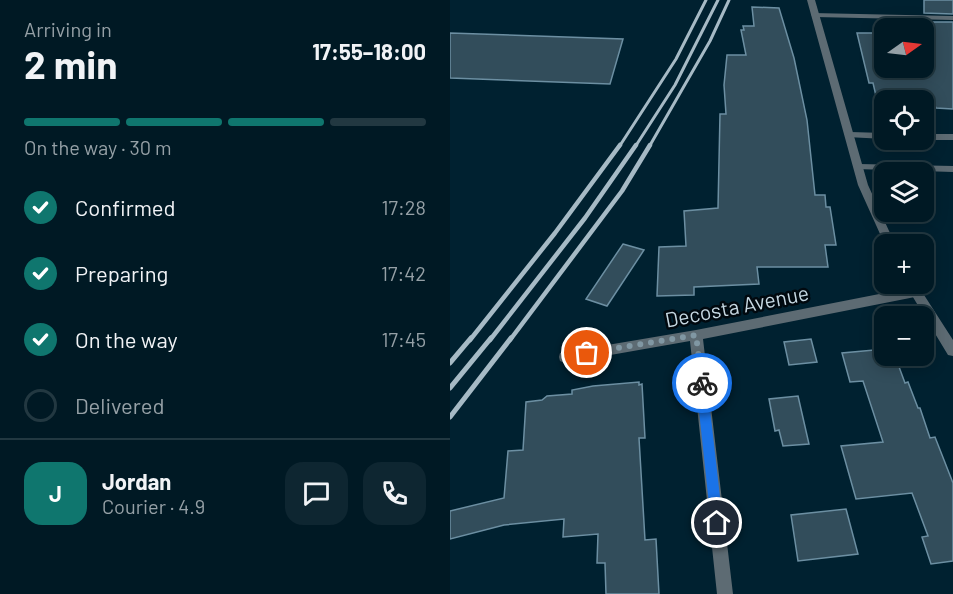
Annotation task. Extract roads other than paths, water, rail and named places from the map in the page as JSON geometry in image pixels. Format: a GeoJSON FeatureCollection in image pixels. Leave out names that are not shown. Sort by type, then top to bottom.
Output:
{"type":"FeatureCollection","features":[{"type":"Feature","properties":{"kind":"street"},"geometry":{"type":"LineString","coordinates":[[811,0],[863,185],[885,234]]}},
{"type":"Feature","properties":{"kind":"street"},"geometry":{"type":"LineString","coordinates":[[815,15],[953,18]]}},
{"type":"Feature","properties":{"kind":"street"},"geometry":{"type":"LineString","coordinates":[[850,135],[874,136]]}},
{"type":"Feature","properties":{"kind":"street"},"geometry":{"type":"LineString","coordinates":[[934,137],[953,137]]}},
{"type":"Feature","properties":{"kind":"street","name":"Decosta Avenue"},"geometry":{"type":"LineString","coordinates":[[565,357],[696,335],[885,294]]}},
{"type":"Feature","properties":{"kind":"street"},"geometry":{"type":"LineString","coordinates":[[917,294],[953,351]]}},
{"type":"Feature","properties":{"kind":"street"},"geometry":{"type":"LineString","coordinates":[[696,335],[725,594]]}},
{"type":"Feature","properties":{"kind":"lane"},"geometry":{"type":"LineString","coordinates":[[859,167],[953,169]]}},
{"type":"Feature","properties":{"kind":"railway"},"geometry":{"type":"LineString","coordinates":[[619,147],[676,59],[706,0]]}},
{"type":"Feature","properties":{"kind":"railway"},"geometry":{"type":"LineString","coordinates":[[635,147],[675,85],[718,0]]}},
{"type":"Feature","properties":{"kind":"railway"},"geometry":{"type":"LineString","coordinates":[[649,147],[710,41],[729,0]]}},
{"type":"Feature","properties":{"kind":"railway"},"geometry":{"type":"LineString","coordinates":[[470,340],[555,233],[620,145]]}},
{"type":"Feature","properties":{"kind":"railway"},"geometry":{"type":"LineString","coordinates":[[490,340],[585,218],[636,145]]}},
{"type":"Feature","properties":{"kind":"railway"},"geometry":{"type":"LineString","coordinates":[[510,340],[622,191],[650,145]]}},
{"type":"Feature","properties":{"kind":"railway"},"geometry":{"type":"LineString","coordinates":[[450,363],[471,338]]}},
{"type":"Feature","properties":{"kind":"railway"},"geometry":{"type":"LineString","coordinates":[[450,388],[491,338]]}},
{"type":"Feature","properties":{"kind":"railway"},"geometry":{"type":"LineString","coordinates":[[450,417],[511,338]]}}]}
